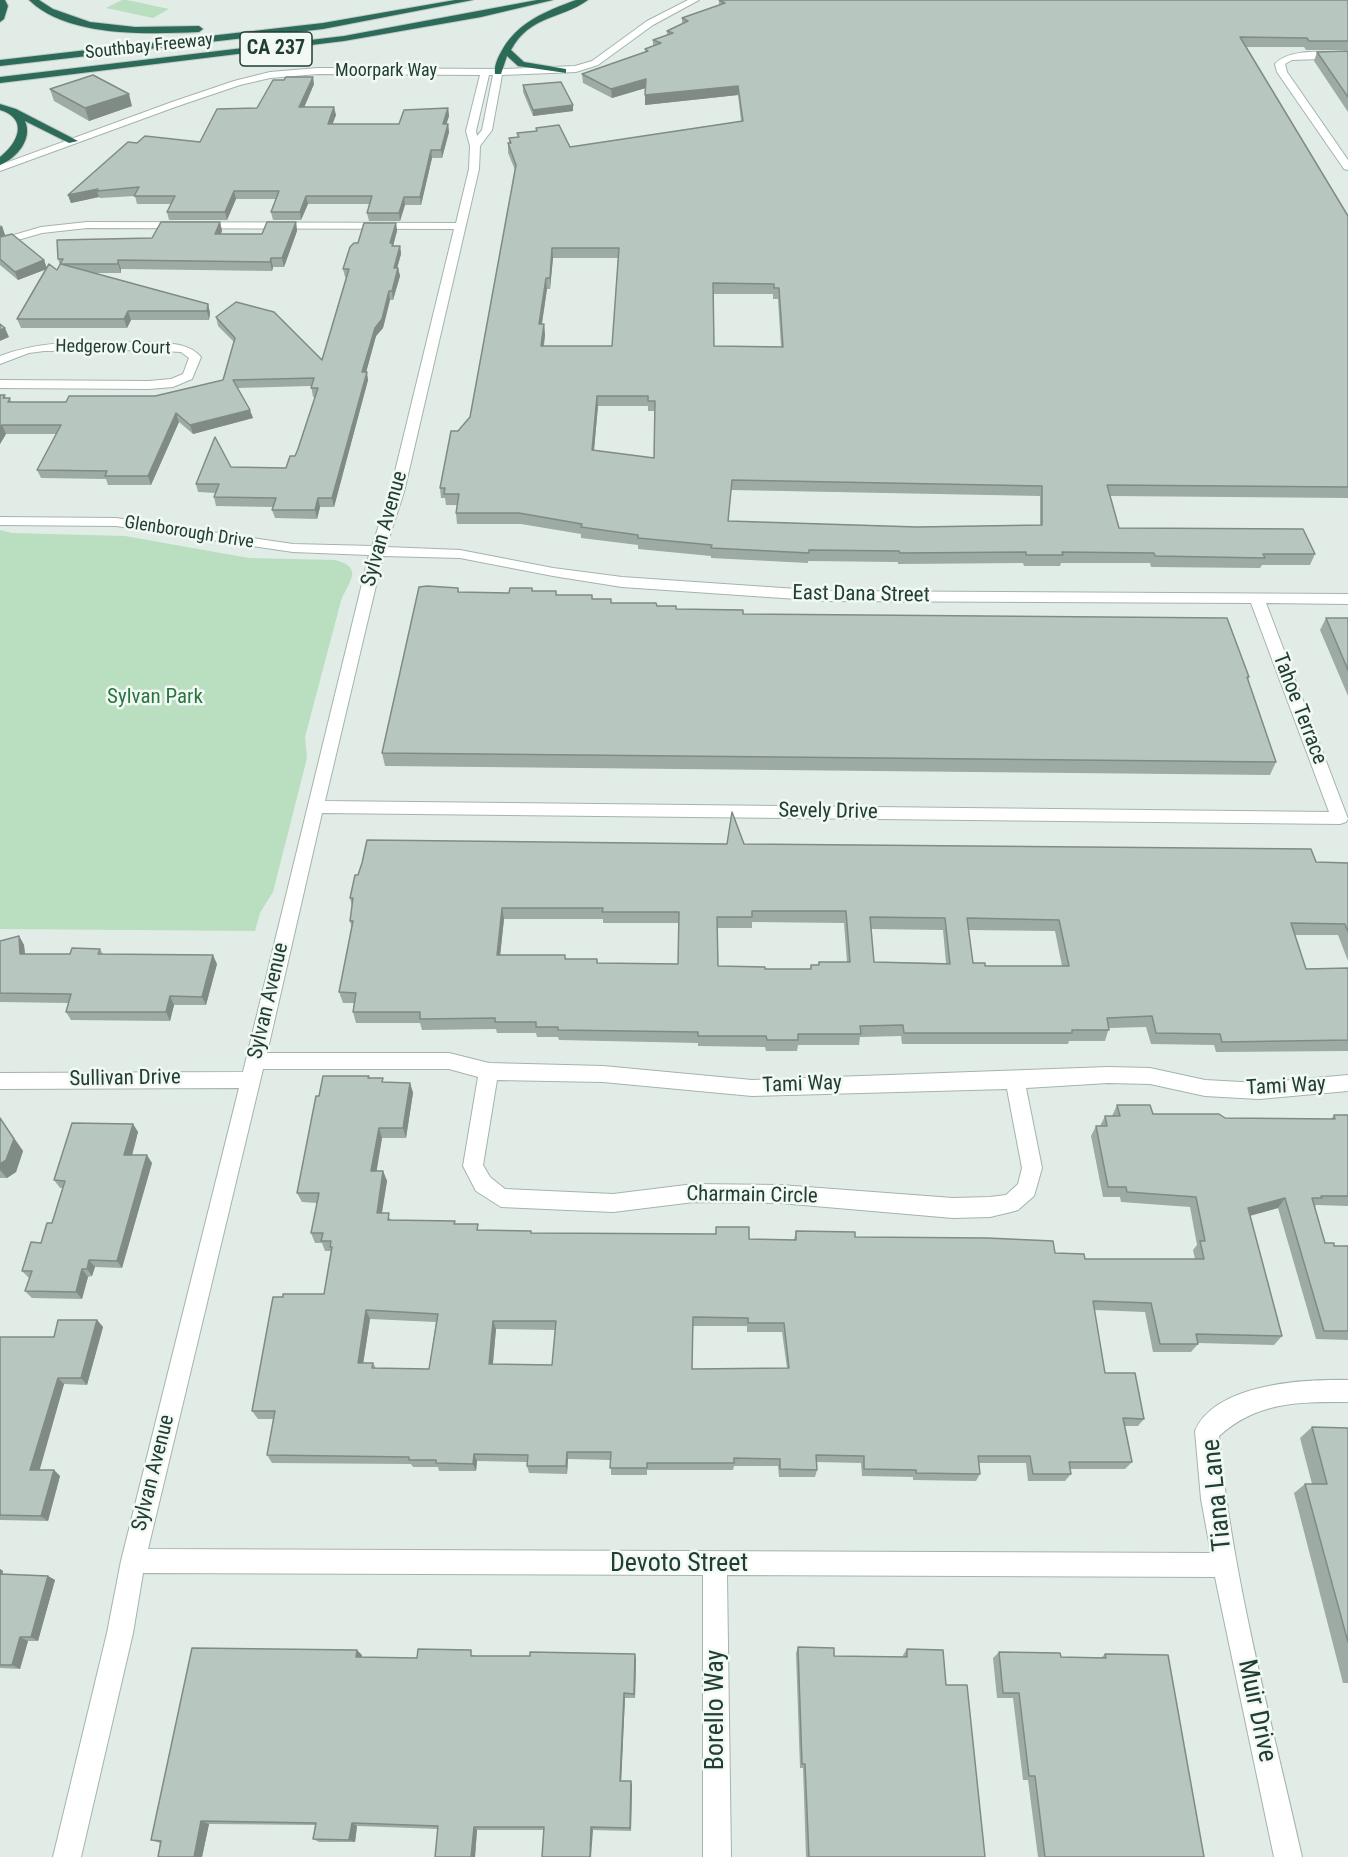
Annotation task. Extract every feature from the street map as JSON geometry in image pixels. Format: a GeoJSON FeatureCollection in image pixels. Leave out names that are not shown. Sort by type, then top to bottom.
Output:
{"type":"FeatureCollection","features":[{"type":"Feature","properties":{"kind":"highway"},"geometry":{"type":"LineString","coordinates":[[0,19],[4,6],[1,0]]}},
{"type":"Feature","properties":{"kind":"highway"},"geometry":{"type":"LineString","coordinates":[[33,0],[65,17],[102,26],[148,31],[207,29]]}},
{"type":"Feature","properties":{"kind":"highway","name":"Southbay Freeway"},"geometry":{"type":"LineString","coordinates":[[0,63],[323,26],[469,0]]}},
{"type":"Feature","properties":{"kind":"highway","name":"Southbay Freeway"},"geometry":{"type":"LineString","coordinates":[[0,80],[323,43],[445,23],[549,0]]}},
{"type":"Feature","properties":{"kind":"highway"},"geometry":{"type":"LineString","coordinates":[[498,72],[501,58],[516,34],[532,21],[584,0]]}},
{"type":"Feature","properties":{"kind":"highway"},"geometry":{"type":"LineString","coordinates":[[219,28],[448,4]]}},
{"type":"Feature","properties":{"kind":"highway"},"geometry":{"type":"LineString","coordinates":[[506,50],[514,60],[527,67],[563,71]]}},
{"type":"Feature","properties":{"kind":"highway"},"geometry":{"type":"LineString","coordinates":[[0,107],[13,111],[73,141]]}},
{"type":"Feature","properties":{"kind":"highway"},"geometry":{"type":"LineString","coordinates":[[0,162],[20,143],[24,132],[22,121],[13,111]]}},
{"type":"Feature","properties":{"kind":"street","name":"Moorpark Way"},"geometry":{"type":"LineString","coordinates":[[0,168],[237,83],[270,75],[318,71],[563,71],[595,63],[650,23],[695,0]]}},
{"type":"Feature","properties":{"kind":"street"},"geometry":{"type":"LineString","coordinates":[[1348,55],[1301,56],[1285,59],[1280,64],[1282,72],[1348,167]]}},
{"type":"Feature","properties":{"kind":"street","name":"Sylvan Avenue"},"geometry":{"type":"LineString","coordinates":[[67,1857],[120,1633],[133,1561],[378,550],[400,481],[474,169],[475,146],[471,131],[485,72]]}},
{"type":"Feature","properties":{"kind":"street","name":"Sylvan Avenue"},"geometry":{"type":"LineString","coordinates":[[475,146],[487,130],[498,72]]}},
{"type":"Feature","properties":{"kind":"street"},"geometry":{"type":"LineString","coordinates":[[0,242],[41,230],[87,225],[460,226]]}},
{"type":"Feature","properties":{"kind":"street","name":"Hedgerow Court"},"geometry":{"type":"LineString","coordinates":[[0,360],[26,350],[44,347],[154,346],[184,349],[195,357],[188,376],[173,383],[149,385],[0,384]]}},
{"type":"Feature","properties":{"kind":"street","name":"Glenborough Drive"},"geometry":{"type":"LineString","coordinates":[[0,521],[116,522],[293,548],[378,550]]}},
{"type":"Feature","properties":{"kind":"street","name":"East Dana Street"},"geometry":{"type":"LineString","coordinates":[[378,550],[460,554],[553,572],[622,582],[763,593],[826,596],[1348,599]]}},
{"type":"Feature","properties":{"kind":"street","name":"Tahoe Terrace"},"geometry":{"type":"LineString","coordinates":[[1257,600],[1340,818]]}},
{"type":"Feature","properties":{"kind":"street","name":"Sevely Drive"},"geometry":{"type":"LineString","coordinates":[[316,807],[1340,818]]}},
{"type":"Feature","properties":{"kind":"street","name":"Tami Way"},"geometry":{"type":"LineString","coordinates":[[253,1070],[449,1061],[489,1071],[603,1074],[752,1088],[1108,1075],[1150,1076],[1205,1088],[1259,1091],[1348,1083]]}},
{"type":"Feature","properties":{"kind":"street","name":"Sullivan Drive"},"geometry":{"type":"LineString","coordinates":[[0,1081],[253,1070]]}},
{"type":"Feature","properties":{"kind":"street","name":"Charmain Circle"},"geometry":{"type":"LineString","coordinates":[[489,1071],[473,1166],[483,1184],[501,1198],[613,1203],[694,1193],[780,1194],[953,1208],[990,1207],[1011,1203],[1027,1189],[1032,1168],[1015,1080]]}},
{"type":"Feature","properties":{"kind":"street","name":"Tiana Lane"},"geometry":{"type":"LineString","coordinates":[[1225,1565],[1213,1499],[1207,1431],[1219,1419],[1257,1397],[1302,1390],[1348,1391]]}},
{"type":"Feature","properties":{"kind":"street","name":"Devoto Street"},"geometry":{"type":"LineString","coordinates":[[133,1561],[1225,1565]]}},
{"type":"Feature","properties":{"kind":"street","name":"Borello Way"},"geometry":{"type":"LineString","coordinates":[[715,1564],[717,1857]]}},
{"type":"Feature","properties":{"kind":"street","name":"Muir Drive"},"geometry":{"type":"LineString","coordinates":[[1225,1565],[1288,1857]]}},
{"type":"Feature","properties":{"kind":"green space"},"geometry":{"type":"Polygon","coordinates":[[[122,0],[169,9],[153,18],[106,8],[122,0]]]}},
{"type":"Feature","properties":{"kind":"green space","name":"Sylvan Park"},"geometry":{"type":"Polygon","coordinates":[[[0,530],[12,533],[125,536],[249,558],[335,560],[350,567],[352,577],[341,601],[305,737],[307,758],[273,892],[260,913],[255,931],[0,929],[0,530]]]}},
{"type":"Feature","properties":{"kind":"building"},"geometry":{"type":"Polygon","coordinates":[[[719,0],[1348,0],[1348,41],[1240,37],[1348,216],[1348,487],[1107,485],[1119,528],[1303,529],[1315,554],[1263,554],[1265,558],[1155,556],[1154,553],[1062,552],[1063,555],[1026,555],[1026,552],[900,553],[899,551],[809,550],[809,553],[711,548],[712,545],[638,538],[638,535],[581,527],[582,524],[519,513],[456,513],[459,494],[444,494],[445,488],[440,488],[451,431],[458,431],[470,417],[516,165],[508,143],[511,143],[509,138],[519,137],[517,133],[537,131],[536,128],[559,125],[570,147],[743,121],[738,86],[645,95],[646,79],[611,89],[582,74],[648,51],[645,49],[661,43],[653,40],[673,33],[667,31],[688,21],[682,18],[725,3],[719,0]],[[552,248],[550,278],[546,278],[539,324],[544,324],[541,346],[612,346],[619,248],[552,248]],[[713,283],[714,346],[783,347],[779,288],[774,288],[774,284],[713,283]],[[597,396],[592,450],[654,458],[655,401],[648,401],[648,396],[597,396]],[[732,480],[728,521],[917,527],[1042,525],[1042,486],[732,480]]]}},
{"type":"Feature","properties":{"kind":"building"},"geometry":{"type":"Polygon","coordinates":[[[1348,51],[1348,97],[1317,52],[1348,51]]]}},
{"type":"Feature","properties":{"kind":"building"},"geometry":{"type":"Polygon","coordinates":[[[93,75],[129,94],[85,108],[50,89],[93,75]]]}},
{"type":"Feature","properties":{"kind":"building"},"geometry":{"type":"Polygon","coordinates":[[[286,77],[313,77],[299,107],[334,107],[328,124],[399,124],[404,110],[448,108],[443,124],[448,124],[441,150],[431,150],[420,197],[404,197],[399,213],[367,213],[372,196],[306,196],[300,212],[271,212],[279,191],[234,191],[225,212],[167,212],[175,196],[134,196],[139,187],[97,191],[98,189],[68,195],[128,142],[137,143],[145,136],[200,142],[217,109],[257,108],[273,80],[284,80],[286,77]]]}},
{"type":"Feature","properties":{"kind":"building"},"geometry":{"type":"Polygon","coordinates":[[[561,82],[573,105],[533,110],[523,85],[561,82]]]}},
{"type":"Feature","properties":{"kind":"building"},"geometry":{"type":"Polygon","coordinates":[[[161,222],[220,222],[215,234],[262,234],[267,222],[296,222],[282,258],[271,258],[270,262],[118,260],[118,264],[61,264],[208,304],[207,311],[128,311],[124,319],[17,319],[49,264],[57,270],[63,259],[58,259],[57,240],[152,238],[161,222]]]}},
{"type":"Feature","properties":{"kind":"building"},"geometry":{"type":"Polygon","coordinates":[[[364,223],[396,223],[390,243],[393,243],[392,246],[400,246],[394,268],[398,268],[382,319],[375,328],[362,372],[367,372],[332,498],[318,498],[315,510],[272,510],[276,498],[214,497],[219,484],[196,484],[215,437],[231,467],[286,468],[290,456],[295,456],[298,449],[318,388],[311,388],[314,378],[233,380],[250,410],[190,425],[176,413],[148,476],[105,476],[107,471],[37,470],[61,425],[2,425],[0,428],[0,395],[5,395],[3,398],[10,398],[8,402],[66,402],[69,396],[155,396],[223,380],[235,338],[216,317],[236,302],[274,312],[322,360],[349,269],[343,269],[350,247],[358,243],[364,223]]]}},
{"type":"Feature","properties":{"kind":"building"},"geometry":{"type":"Polygon","coordinates":[[[12,234],[44,260],[15,272],[0,259],[0,237],[12,234]]]}},
{"type":"Feature","properties":{"kind":"building"},"geometry":{"type":"Polygon","coordinates":[[[419,587],[458,588],[458,592],[509,593],[510,588],[532,588],[532,591],[556,591],[556,595],[592,595],[592,599],[611,599],[611,603],[656,603],[657,606],[676,606],[676,609],[743,610],[743,614],[1227,618],[1249,677],[1247,677],[1276,762],[382,753],[419,587]]]}},
{"type":"Feature","properties":{"kind":"building"},"geometry":{"type":"Polygon","coordinates":[[[1326,618],[1348,618],[1348,670],[1326,618]]]}},
{"type":"Feature","properties":{"kind":"building"},"geometry":{"type":"Polygon","coordinates":[[[732,812],[744,844],[1311,849],[1316,862],[1348,863],[1348,932],[1345,924],[1291,923],[1306,969],[1348,968],[1348,1040],[1222,1042],[1220,1034],[1156,1033],[1152,1016],[1107,1018],[1109,1030],[1072,1030],[1072,1033],[904,1033],[903,1025],[860,1026],[861,1034],[798,1034],[798,1040],[767,1040],[766,1036],[698,1036],[698,1032],[558,1030],[558,1027],[536,1027],[536,1022],[495,1022],[495,1018],[420,1019],[420,1012],[353,1012],[356,993],[339,992],[353,921],[350,921],[353,898],[350,898],[367,840],[727,844],[732,812]],[[502,908],[497,955],[565,955],[565,959],[597,959],[597,963],[678,964],[679,912],[602,912],[603,908],[502,908]],[[752,911],[752,917],[717,917],[718,966],[811,969],[811,965],[819,965],[819,962],[850,962],[846,911],[752,911]],[[870,917],[874,962],[950,964],[945,918],[870,917]],[[967,918],[973,963],[985,963],[985,966],[1069,966],[1059,920],[967,918]]]}},
{"type":"Feature","properties":{"kind":"building"},"geometry":{"type":"Polygon","coordinates":[[[19,936],[20,954],[70,954],[72,948],[100,949],[98,954],[213,955],[202,997],[170,996],[166,1012],[66,1012],[71,994],[0,993],[0,941],[19,936]]]}},
{"type":"Feature","properties":{"kind":"building"},"geometry":{"type":"Polygon","coordinates":[[[323,1076],[369,1076],[368,1078],[383,1078],[382,1082],[410,1083],[403,1128],[379,1128],[371,1171],[383,1171],[377,1213],[389,1213],[388,1220],[455,1221],[454,1224],[478,1224],[477,1230],[531,1231],[531,1233],[716,1234],[716,1227],[749,1227],[749,1239],[796,1240],[796,1231],[855,1232],[855,1237],[1053,1241],[1055,1253],[1084,1254],[1085,1259],[1204,1259],[1200,1241],[1205,1241],[1196,1197],[1127,1192],[1126,1187],[1108,1187],[1096,1126],[1107,1126],[1105,1116],[1120,1116],[1117,1105],[1150,1105],[1153,1114],[1219,1114],[1225,1118],[1335,1119],[1334,1115],[1348,1115],[1348,1196],[1312,1198],[1325,1243],[1334,1243],[1334,1246],[1348,1246],[1348,1331],[1324,1331],[1285,1198],[1248,1208],[1282,1336],[1196,1334],[1198,1344],[1160,1344],[1151,1303],[1093,1301],[1105,1373],[1135,1373],[1144,1419],[1123,1418],[1132,1462],[1069,1462],[1071,1474],[1033,1474],[1030,1456],[978,1456],[980,1474],[864,1469],[864,1456],[816,1455],[817,1470],[780,1469],[780,1459],[734,1458],[734,1463],[647,1463],[647,1468],[610,1468],[611,1452],[567,1452],[566,1466],[527,1466],[528,1455],[474,1454],[473,1464],[436,1463],[436,1460],[409,1460],[409,1457],[267,1455],[275,1411],[252,1411],[273,1297],[283,1297],[283,1294],[324,1294],[332,1247],[330,1247],[331,1241],[321,1241],[323,1233],[311,1233],[319,1193],[297,1193],[316,1096],[319,1096],[323,1076]],[[366,1310],[358,1363],[373,1363],[372,1368],[429,1369],[438,1314],[366,1310]],[[693,1317],[692,1369],[789,1368],[784,1323],[748,1323],[748,1318],[693,1317]],[[493,1321],[489,1364],[552,1365],[556,1321],[493,1321]]]}},
{"type":"Feature","properties":{"kind":"building"},"geometry":{"type":"Polygon","coordinates":[[[0,1118],[14,1139],[6,1160],[0,1164],[0,1118]]]}},
{"type":"Feature","properties":{"kind":"building"},"geometry":{"type":"Polygon","coordinates":[[[72,1123],[133,1124],[124,1155],[147,1155],[117,1261],[89,1260],[87,1269],[82,1269],[76,1292],[25,1291],[32,1271],[22,1271],[31,1242],[41,1243],[47,1223],[52,1223],[65,1181],[54,1180],[72,1123]]]}},
{"type":"Feature","properties":{"kind":"building"},"geometry":{"type":"Polygon","coordinates":[[[58,1320],[97,1320],[81,1378],[58,1378],[30,1470],[54,1470],[41,1516],[0,1515],[0,1337],[54,1337],[58,1320]]]}},
{"type":"Feature","properties":{"kind":"building"},"geometry":{"type":"Polygon","coordinates":[[[1312,1427],[1348,1428],[1348,1642],[1305,1484],[1327,1484],[1312,1427]]]}},
{"type":"Feature","properties":{"kind":"building"},"geometry":{"type":"Polygon","coordinates":[[[0,1574],[48,1576],[31,1637],[20,1637],[12,1665],[0,1665],[0,1574]]]}},
{"type":"Feature","properties":{"kind":"building"},"geometry":{"type":"Polygon","coordinates":[[[798,1647],[834,1648],[834,1656],[907,1657],[907,1649],[943,1650],[946,1685],[967,1685],[985,1857],[809,1857],[805,1764],[802,1764],[798,1647]]]}},
{"type":"Feature","properties":{"kind":"building"},"geometry":{"type":"Polygon","coordinates":[[[192,1648],[357,1650],[356,1657],[417,1658],[418,1649],[471,1650],[471,1656],[530,1656],[530,1652],[635,1654],[634,1694],[624,1693],[620,1781],[631,1781],[630,1828],[591,1827],[590,1857],[542,1857],[544,1827],[474,1827],[471,1857],[435,1857],[438,1826],[352,1823],[349,1840],[313,1839],[316,1823],[201,1821],[194,1857],[158,1857],[161,1841],[151,1840],[192,1648]]]}},
{"type":"Feature","properties":{"kind":"building"},"geometry":{"type":"Polygon","coordinates":[[[999,1652],[1060,1653],[1061,1657],[1106,1658],[1105,1654],[1168,1655],[1204,1857],[1045,1857],[1035,1776],[1029,1776],[1019,1693],[1003,1693],[999,1652]]]}}]}
